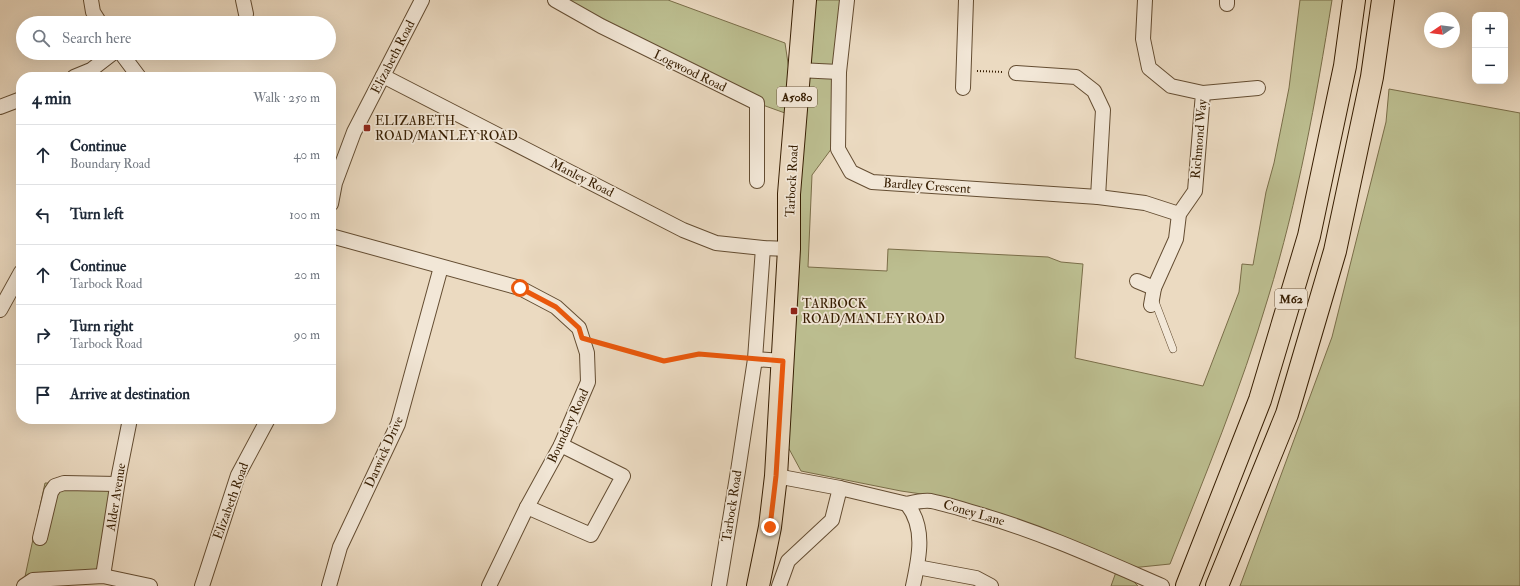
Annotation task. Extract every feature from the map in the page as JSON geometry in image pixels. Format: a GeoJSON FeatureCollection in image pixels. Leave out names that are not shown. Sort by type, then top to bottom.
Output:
{"type":"FeatureCollection","features":[{"type":"Feature","properties":{"kind":"main road","name":"Tarbock Road"},"geometry":{"type":"LineString","coordinates":[[758,586],[770,527],[776,476],[789,249],[789,194],[798,70],[805,0]]}},
{"type":"Feature","properties":{"kind":"main road","name":"M62"},"geometry":{"type":"LineString","coordinates":[[1187,586],[1260,400],[1309,236],[1345,66],[1354,0]]}},
{"type":"Feature","properties":{"kind":"main road","name":"M62"},"geometry":{"type":"LineString","coordinates":[[1218,586],[1286,414],[1335,251],[1372,77],[1383,0]]}},
{"type":"Feature","properties":{"kind":"street"},"geometry":{"type":"LineString","coordinates":[[91,0],[93,12],[96,16]]}},
{"type":"Feature","properties":{"kind":"street"},"geometry":{"type":"LineString","coordinates":[[243,0],[246,14]]}},
{"type":"Feature","properties":{"kind":"street","name":"Elizabeth Road"},"geometry":{"type":"LineString","coordinates":[[336,175],[354,132],[422,0]]}},
{"type":"Feature","properties":{"kind":"street","name":"Logwood Road"},"geometry":{"type":"LineString","coordinates":[[555,0],[601,26],[757,103],[758,182]]}},
{"type":"Feature","properties":{"kind":"street","name":"Bardley Crescent"},"geometry":{"type":"LineString","coordinates":[[847,0],[839,72],[838,149],[851,172],[872,182],[1098,197],[1145,202],[1179,214]]}},
{"type":"Feature","properties":{"kind":"street"},"geometry":{"type":"LineString","coordinates":[[963,88],[966,0]]}},
{"type":"Feature","properties":{"kind":"street","name":"Richmond Way"},"geometry":{"type":"LineString","coordinates":[[1145,0],[1143,38],[1149,68],[1170,86],[1203,93],[1195,191],[1179,214],[1176,239],[1153,296]]}},
{"type":"Feature","properties":{"kind":"street"},"geometry":{"type":"LineString","coordinates":[[86,72],[104,60]]}},
{"type":"Feature","properties":{"kind":"street"},"geometry":{"type":"LineString","coordinates":[[126,60],[135,72]]}},
{"type":"Feature","properties":{"kind":"street"},"geometry":{"type":"LineString","coordinates":[[798,70],[839,72]]}},
{"type":"Feature","properties":{"kind":"street"},"geometry":{"type":"LineString","coordinates":[[1016,73],[1076,77],[1094,91],[1103,110],[1098,197]]}},
{"type":"Feature","properties":{"kind":"street","name":"Manley Road"},"geometry":{"type":"LineString","coordinates":[[384,76],[684,230],[716,243],[789,249]]}},
{"type":"Feature","properties":{"kind":"street"},"geometry":{"type":"LineString","coordinates":[[1203,93],[1258,88]]}},
{"type":"Feature","properties":{"kind":"street"},"geometry":{"type":"LineString","coordinates":[[0,107],[16,101]]}},
{"type":"Feature","properties":{"kind":"street","name":"Boundary Road"},"geometry":{"type":"LineString","coordinates":[[336,237],[520,288],[556,307],[579,328],[587,353],[588,382],[561,445],[527,507],[489,586]]}},
{"type":"Feature","properties":{"kind":"street","name":"Tarbock Road"},"geometry":{"type":"LineString","coordinates":[[719,586],[755,359],[763,248]]}},
{"type":"Feature","properties":{"kind":"street","name":"Darwick Drive"},"geometry":{"type":"LineString","coordinates":[[329,586],[340,547],[398,424],[441,267]]}},
{"type":"Feature","properties":{"kind":"street"},"geometry":{"type":"LineString","coordinates":[[0,310],[16,281]]}},
{"type":"Feature","properties":{"kind":"street"},"geometry":{"type":"LineString","coordinates":[[1137,281],[1153,296]]}},
{"type":"Feature","properties":{"kind":"street"},"geometry":{"type":"LineString","coordinates":[[755,359],[783,361]]}},
{"type":"Feature","properties":{"kind":"street","name":"Alder Avenue"},"geometry":{"type":"LineString","coordinates":[[103,576],[117,484],[129,424]]}},
{"type":"Feature","properties":{"kind":"street","name":"Elizabeth Road"},"geometry":{"type":"LineString","coordinates":[[202,586],[238,475],[265,424]]}},
{"type":"Feature","properties":{"kind":"street"},"geometry":{"type":"LineString","coordinates":[[527,507],[591,534],[623,476],[561,445]]}},
{"type":"Feature","properties":{"kind":"street","name":"Coney Lane"},"geometry":{"type":"LineString","coordinates":[[776,476],[840,488],[907,504],[917,501],[930,501],[1007,522],[1162,586]]}},
{"type":"Feature","properties":{"kind":"street"},"geometry":{"type":"LineString","coordinates":[[40,538],[51,492],[55,486],[64,483],[117,484]]}},
{"type":"Feature","properties":{"kind":"street"},"geometry":{"type":"LineString","coordinates":[[779,586],[788,561],[832,520],[840,488]]}},
{"type":"Feature","properties":{"kind":"street"},"geometry":{"type":"LineString","coordinates":[[907,504],[912,511],[920,532],[917,567],[913,586]]}},
{"type":"Feature","properties":{"kind":"street"},"geometry":{"type":"LineString","coordinates":[[917,567],[976,578],[991,586]]}},
{"type":"Feature","properties":{"kind":"street"},"geometry":{"type":"LineString","coordinates":[[24,586],[33,580],[103,576],[150,586]]}},
{"type":"Feature","properties":{"kind":"lane"},"geometry":{"type":"LineString","coordinates":[[1153,296],[1174,350]]}},
{"type":"Feature","properties":{"kind":"path"},"geometry":{"type":"LineString","coordinates":[[963,70],[1016,73]]}},
{"type":"Feature","properties":{"kind":"path"},"geometry":{"type":"LineString","coordinates":[[582,338],[664,361],[699,354],[755,359]]}},
{"type":"Feature","properties":{"kind":"green space"},"geometry":{"type":"Polygon","coordinates":[[[555,0],[668,0],[785,43],[796,117],[757,103],[555,0]]]}},
{"type":"Feature","properties":{"kind":"green space"},"geometry":{"type":"Polygon","coordinates":[[[810,0],[844,0],[832,148],[812,175],[808,267],[887,271],[888,249],[1048,257],[1061,262],[1083,264],[1075,358],[1203,386],[1239,292],[1242,264],[1253,265],[1266,192],[1274,163],[1289,88],[1300,0],[1332,0],[1305,150],[1279,261],[1246,366],[1170,564],[1131,568],[935,496],[901,491],[801,471],[788,447],[797,303],[800,192],[810,0]]]}},
{"type":"Feature","properties":{"kind":"green space"},"geometry":{"type":"Polygon","coordinates":[[[1389,89],[1520,113],[1520,586],[1240,586],[1332,337],[1386,122],[1389,89]]]}},
{"type":"Feature","properties":{"kind":"green space"},"geometry":{"type":"Polygon","coordinates":[[[45,483],[117,484],[103,576],[23,586],[45,483]]]}},
{"type":"Feature","properties":{"kind":"green space"},"geometry":{"type":"Polygon","coordinates":[[[1116,572],[1128,576],[1138,586],[1111,586],[1116,572]]]}},
{"type":"Feature","properties":{"kind":"place","name":"ELIZABETH ROAD/MANLEY ROAD"},"geometry":{"type":"Point","coordinates":[367,128]}},
{"type":"Feature","properties":{"kind":"place","name":"TARBOCK ROAD/MANLEY ROAD"},"geometry":{"type":"Point","coordinates":[794,311]}},
{"type":"Feature","properties":{"kind":"route"},"geometry":{"type":"LineString","coordinates":[[520,288],[556,307],[579,328],[582,338],[664,361],[699,354],[783,361],[776,476],[770,527]]}}]}
